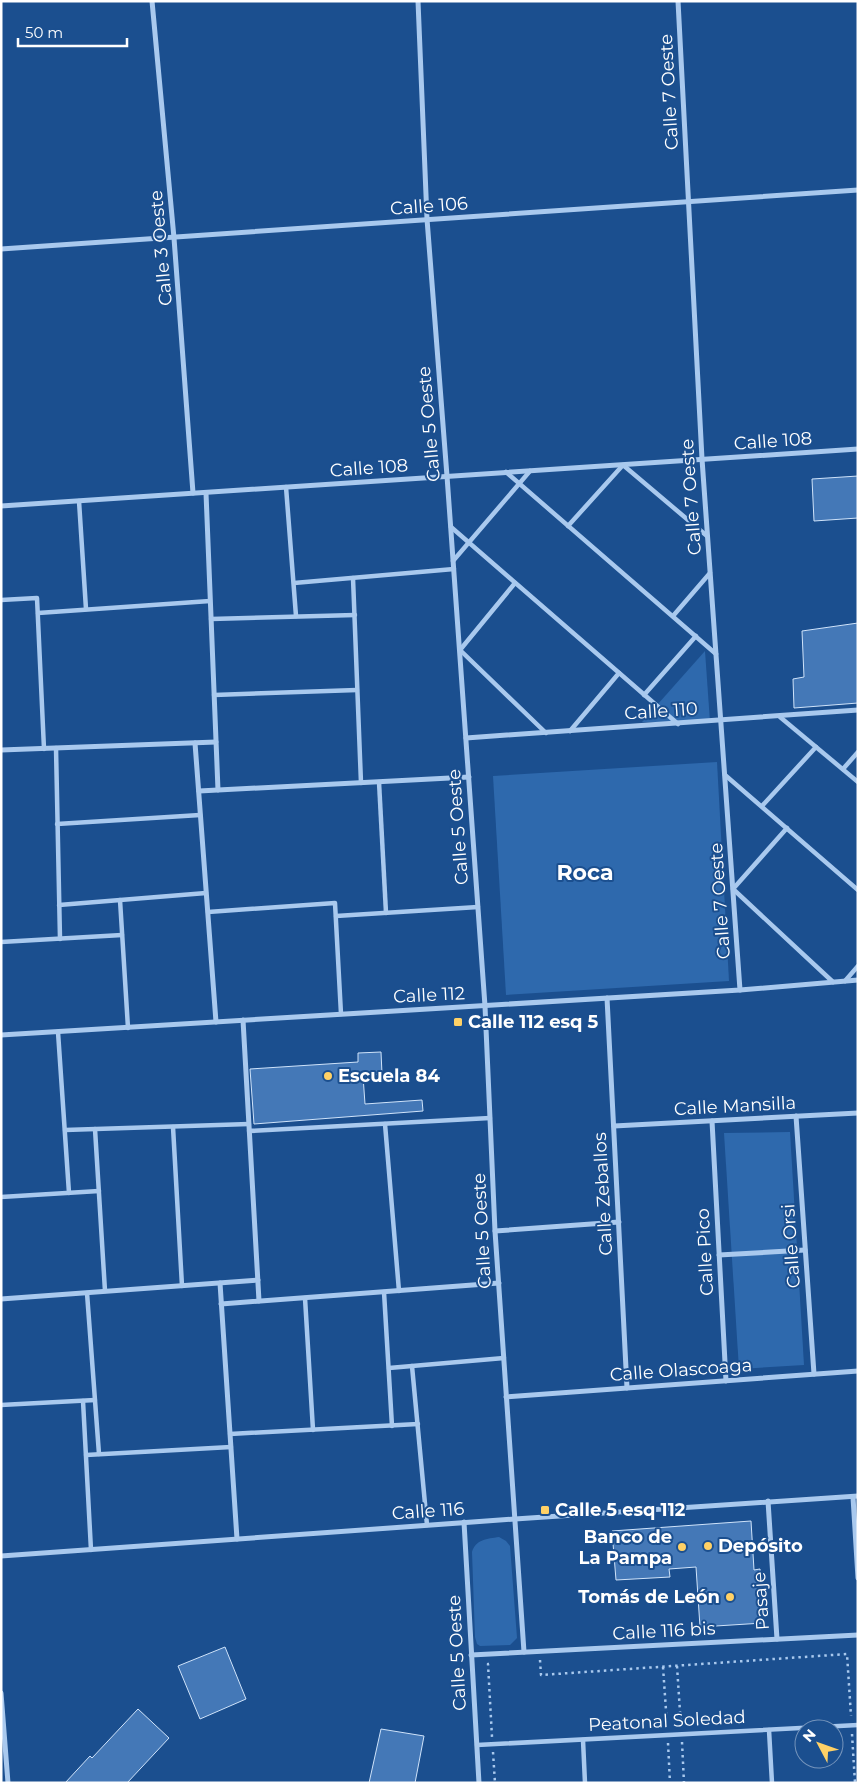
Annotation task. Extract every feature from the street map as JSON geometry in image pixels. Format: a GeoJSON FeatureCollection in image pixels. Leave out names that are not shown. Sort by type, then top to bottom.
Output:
{"type":"FeatureCollection","features":[{"type":"Feature","properties":{"kind":"street","name":"Calle 3 Oeste"},"geometry":{"type":"LineString","coordinates":[[152,1],[174,238],[193,493]]}},
{"type":"Feature","properties":{"kind":"street","name":"Calle 5 Oeste"},"geometry":{"type":"LineString","coordinates":[[418,1],[427,219],[448,476],[485,1006],[495,1231],[524,1652]]}},
{"type":"Feature","properties":{"kind":"street","name":"Calle 7 Oeste"},"geometry":{"type":"LineString","coordinates":[[678,1],[702,460],[740,990]]}},
{"type":"Feature","properties":{"kind":"street","name":"Calle 106"},"geometry":{"type":"LineString","coordinates":[[1,249],[858,190]]}},
{"type":"Feature","properties":{"kind":"street","name":"Calle 108"},"geometry":{"type":"LineString","coordinates":[[1,506],[858,449]]}},
{"type":"Feature","properties":{"kind":"street"},"geometry":{"type":"LineString","coordinates":[[568,526],[623,465],[707,536]]}},
{"type":"Feature","properties":{"kind":"street"},"geometry":{"type":"LineString","coordinates":[[454,560],[530,471]]}},
{"type":"Feature","properties":{"kind":"street"},"geometry":{"type":"LineString","coordinates":[[506,472],[716,654]]}},
{"type":"Feature","properties":{"kind":"street"},"geometry":{"type":"LineString","coordinates":[[286,488],[296,616]]}},
{"type":"Feature","properties":{"kind":"street"},"geometry":{"type":"LineString","coordinates":[[206,493],[218,790]]}},
{"type":"Feature","properties":{"kind":"street"},"geometry":{"type":"LineString","coordinates":[[79,501],[86,610]]}},
{"type":"Feature","properties":{"kind":"street"},"geometry":{"type":"LineString","coordinates":[[451,526],[468,543],[678,724]]}},
{"type":"Feature","properties":{"kind":"street"},"geometry":{"type":"LineString","coordinates":[[294,583],[454,569]]}},
{"type":"Feature","properties":{"kind":"street"},"geometry":{"type":"LineString","coordinates":[[673,616],[710,573]]}},
{"type":"Feature","properties":{"kind":"street"},"geometry":{"type":"LineString","coordinates":[[353,578],[361,783]]}},
{"type":"Feature","properties":{"kind":"street"},"geometry":{"type":"LineString","coordinates":[[515,583],[460,650],[546,733]]}},
{"type":"Feature","properties":{"kind":"street"},"geometry":{"type":"LineString","coordinates":[[1,600],[37,598],[44,749]]}},
{"type":"Feature","properties":{"kind":"street"},"geometry":{"type":"LineString","coordinates":[[38,613],[210,601]]}},
{"type":"Feature","properties":{"kind":"street"},"geometry":{"type":"LineString","coordinates":[[211,619],[355,615]]}},
{"type":"Feature","properties":{"kind":"street"},"geometry":{"type":"LineString","coordinates":[[644,695],[696,636]]}},
{"type":"Feature","properties":{"kind":"street"},"geometry":{"type":"LineString","coordinates":[[570,731],[620,673]]}},
{"type":"Feature","properties":{"kind":"street"},"geometry":{"type":"LineString","coordinates":[[214,695],[357,690]]}},
{"type":"Feature","properties":{"kind":"street","name":"Calle 110"},"geometry":{"type":"LineString","coordinates":[[466,738],[858,710]]}},
{"type":"Feature","properties":{"kind":"street"},"geometry":{"type":"LineString","coordinates":[[780,717],[858,782]]}},
{"type":"Feature","properties":{"kind":"street"},"geometry":{"type":"LineString","coordinates":[[1,750],[216,742]]}},
{"type":"Feature","properties":{"kind":"street"},"geometry":{"type":"LineString","coordinates":[[195,743],[216,1022]]}},
{"type":"Feature","properties":{"kind":"street"},"geometry":{"type":"LineString","coordinates":[[762,806],[816,747]]}},
{"type":"Feature","properties":{"kind":"street"},"geometry":{"type":"LineString","coordinates":[[56,748],[60,939]]}},
{"type":"Feature","properties":{"kind":"street"},"geometry":{"type":"LineString","coordinates":[[843,770],[858,752]]}},
{"type":"Feature","properties":{"kind":"street"},"geometry":{"type":"LineString","coordinates":[[725,775],[858,890]]}},
{"type":"Feature","properties":{"kind":"street"},"geometry":{"type":"LineString","coordinates":[[199,791],[469,777]]}},
{"type":"Feature","properties":{"kind":"street"},"geometry":{"type":"LineString","coordinates":[[379,782],[386,913]]}},
{"type":"Feature","properties":{"kind":"street"},"geometry":{"type":"LineString","coordinates":[[57,824],[200,816]]}},
{"type":"Feature","properties":{"kind":"street"},"geometry":{"type":"LineString","coordinates":[[787,828],[733,889],[833,982]]}},
{"type":"Feature","properties":{"kind":"street"},"geometry":{"type":"LineString","coordinates":[[59,905],[206,893]]}},
{"type":"Feature","properties":{"kind":"street"},"geometry":{"type":"LineString","coordinates":[[120,900],[128,1028]]}},
{"type":"Feature","properties":{"kind":"street"},"geometry":{"type":"LineString","coordinates":[[208,912],[336,903],[341,1014]]}},
{"type":"Feature","properties":{"kind":"street"},"geometry":{"type":"LineString","coordinates":[[336,916],[478,907]]}},
{"type":"Feature","properties":{"kind":"street"},"geometry":{"type":"LineString","coordinates":[[1,942],[122,935]]}},
{"type":"Feature","properties":{"kind":"street"},"geometry":{"type":"LineString","coordinates":[[845,981],[858,966]]}},
{"type":"Feature","properties":{"kind":"street","name":"Calle 112"},"geometry":{"type":"LineString","coordinates":[[1,1035],[740,990],[858,980]]}},
{"type":"Feature","properties":{"kind":"street","name":"Calle Zeballos"},"geometry":{"type":"LineString","coordinates":[[607,998],[627,1388]]}},
{"type":"Feature","properties":{"kind":"street"},"geometry":{"type":"LineString","coordinates":[[243,1020],[259,1301]]}},
{"type":"Feature","properties":{"kind":"street"},"geometry":{"type":"LineString","coordinates":[[58,1032],[69,1193]]}},
{"type":"Feature","properties":{"kind":"street","name":"Calle Mansilla"},"geometry":{"type":"LineString","coordinates":[[614,1126],[858,1113]]}},
{"type":"Feature","properties":{"kind":"street","name":"Calle Orsi"},"geometry":{"type":"LineString","coordinates":[[796,1116],[814,1374]]}},
{"type":"Feature","properties":{"kind":"street"},"geometry":{"type":"LineString","coordinates":[[249,1131],[490,1118]]}},
{"type":"Feature","properties":{"kind":"street","name":"Calle Pico"},"geometry":{"type":"LineString","coordinates":[[712,1121],[726,1381]]}},
{"type":"Feature","properties":{"kind":"street"},"geometry":{"type":"LineString","coordinates":[[65,1130],[249,1124]]}},
{"type":"Feature","properties":{"kind":"street"},"geometry":{"type":"LineString","coordinates":[[385,1124],[399,1291]]}},
{"type":"Feature","properties":{"kind":"street"},"geometry":{"type":"LineString","coordinates":[[173,1127],[182,1286]]}},
{"type":"Feature","properties":{"kind":"street"},"geometry":{"type":"LineString","coordinates":[[95,1129],[105,1291]]}},
{"type":"Feature","properties":{"kind":"street"},"geometry":{"type":"LineString","coordinates":[[1,1197],[99,1191]]}},
{"type":"Feature","properties":{"kind":"street"},"geometry":{"type":"LineString","coordinates":[[495,1231],[619,1222]]}},
{"type":"Feature","properties":{"kind":"street"},"geometry":{"type":"LineString","coordinates":[[719,1255],[805,1250]]}},
{"type":"Feature","properties":{"kind":"street"},"geometry":{"type":"LineString","coordinates":[[1,1299],[258,1280]]}},
{"type":"Feature","properties":{"kind":"street"},"geometry":{"type":"LineString","coordinates":[[220,1283],[237,1539]]}},
{"type":"Feature","properties":{"kind":"street"},"geometry":{"type":"LineString","coordinates":[[221,1304],[499,1283]]}},
{"type":"Feature","properties":{"kind":"street"},"geometry":{"type":"LineString","coordinates":[[384,1292],[392,1426]]}},
{"type":"Feature","properties":{"kind":"street"},"geometry":{"type":"LineString","coordinates":[[87,1293],[99,1454]]}},
{"type":"Feature","properties":{"kind":"street"},"geometry":{"type":"LineString","coordinates":[[304,1298],[313,1430]]}},
{"type":"Feature","properties":{"kind":"street"},"geometry":{"type":"LineString","coordinates":[[389,1368],[504,1358]]}},
{"type":"Feature","properties":{"kind":"street"},"geometry":{"type":"LineString","coordinates":[[412,1366],[427,1525]]}},
{"type":"Feature","properties":{"kind":"street","name":"Calle Olascoaga"},"geometry":{"type":"LineString","coordinates":[[506,1397],[858,1371]]}},
{"type":"Feature","properties":{"kind":"street"},"geometry":{"type":"LineString","coordinates":[[1,1405],[95,1400]]}},
{"type":"Feature","properties":{"kind":"street"},"geometry":{"type":"LineString","coordinates":[[83,1401],[91,1550]]}},
{"type":"Feature","properties":{"kind":"street"},"geometry":{"type":"LineString","coordinates":[[230,1434],[418,1424]]}},
{"type":"Feature","properties":{"kind":"street"},"geometry":{"type":"LineString","coordinates":[[86,1455],[231,1446]]}},
{"type":"Feature","properties":{"kind":"street"},"geometry":{"type":"LineString","coordinates":[[855,1496],[858,1578]]}},
{"type":"Feature","properties":{"kind":"street","name":"Calle 116"},"geometry":{"type":"LineString","coordinates":[[1,1556],[855,1496]]}},
{"type":"Feature","properties":{"kind":"street","name":"Pasaje"},"geometry":{"type":"LineString","coordinates":[[768,1502],[777,1639]]}},
{"type":"Feature","properties":{"kind":"street","name":"Calle 5 Oeste"},"geometry":{"type":"LineString","coordinates":[[464,1522],[479,1783]]}},
{"type":"Feature","properties":{"kind":"street","name":"Calle 116 bis"},"geometry":{"type":"LineString","coordinates":[[471,1655],[858,1635]]}},
{"type":"Feature","properties":{"kind":"street"},"geometry":{"type":"LineString","coordinates":[[1,1693],[8,1783]]}},
{"type":"Feature","properties":{"kind":"street","name":"Peatonal Soledad"},"geometry":{"type":"LineString","coordinates":[[477,1745],[858,1725]]}},
{"type":"Feature","properties":{"kind":"street"},"geometry":{"type":"LineString","coordinates":[[768,1730],[772,1783]]}},
{"type":"Feature","properties":{"kind":"street"},"geometry":{"type":"LineString","coordinates":[[582,1740],[585,1783]]}},
{"type":"Feature","properties":{"kind":"path"},"geometry":{"type":"LineString","coordinates":[[532,1661],[540,1660],[541,1675],[847,1654],[855,1783]]}},
{"type":"Feature","properties":{"kind":"path"},"geometry":{"type":"LineString","coordinates":[[495,1783],[488,1664],[496,1663]]}},
{"type":"Feature","properties":{"kind":"shaded area"},"geometry":{"type":"Polygon","coordinates":[[[705,651],[710,722],[642,722],[705,651]]]}},
{"type":"Feature","properties":{"kind":"shaded area"},"geometry":{"type":"Polygon","coordinates":[[[717,762],[729,981],[506,995],[493,776],[717,762]]]}},
{"type":"Feature","properties":{"kind":"shaded area"},"geometry":{"type":"Polygon","coordinates":[[[790,1132],[804,1365],[739,1369],[724,1133],[790,1132]]]}},
{"type":"Feature","properties":{"kind":"shaded area"},"geometry":{"type":"Polygon","coordinates":[[[499,1537],[510,1546],[517,1638],[510,1645],[480,1646],[477,1644],[475,1637],[472,1552],[479,1542],[499,1537]]]}},
{"type":"Feature","properties":{"kind":"building"},"geometry":{"type":"Polygon","coordinates":[[[858,476],[858,518],[814,521],[812,479],[858,476]]]}},
{"type":"Feature","properties":{"kind":"building"},"geometry":{"type":"Polygon","coordinates":[[[858,623],[858,703],[794,708],[793,679],[804,677],[802,631],[858,623]]]}},
{"type":"Feature","properties":{"kind":"building"},"geometry":{"type":"Polygon","coordinates":[[[381,1052],[382,1074],[363,1076],[365,1104],[422,1100],[423,1111],[254,1124],[250,1069],[358,1062],[358,1053],[381,1052]]]}},
{"type":"Feature","properties":{"kind":"building"},"geometry":{"type":"Polygon","coordinates":[[[751,1521],[754,1570],[760,1569],[763,1623],[700,1627],[696,1567],[669,1569],[670,1577],[616,1580],[612,1531],[751,1521]]]}},
{"type":"Feature","properties":{"kind":"building"},"geometry":{"type":"Polygon","coordinates":[[[225,1647],[246,1699],[200,1719],[178,1666],[225,1647]]]}},
{"type":"Feature","properties":{"kind":"building"},"geometry":{"type":"Polygon","coordinates":[[[138,1709],[169,1738],[127,1783],[65,1783],[90,1756],[92,1758],[138,1709]]]}},
{"type":"Feature","properties":{"kind":"building"},"geometry":{"type":"Polygon","coordinates":[[[381,1729],[424,1736],[415,1783],[369,1783],[381,1729]]]}},
{"type":"Feature","properties":{"kind":"place","name":"Calle 112 esq 5"},"geometry":{"type":"Point","coordinates":[458,1022]}},
{"type":"Feature","properties":{"kind":"place","name":"Escuela 84"},"geometry":{"type":"Point","coordinates":[328,1076]}},
{"type":"Feature","properties":{"kind":"place","name":"Calle 5 esq 112"},"geometry":{"type":"Point","coordinates":[545,1510]}},
{"type":"Feature","properties":{"kind":"place","name":"Depósito"},"geometry":{"type":"Point","coordinates":[708,1546]}},
{"type":"Feature","properties":{"kind":"place","name":"Banco de La Pampa"},"geometry":{"type":"Point","coordinates":[682,1547]}},
{"type":"Feature","properties":{"kind":"place","name":"Tomás de León"},"geometry":{"type":"Point","coordinates":[730,1597]}},
{"type":"Feature","properties":{"kind":"district","name":"Roca"},"geometry":{"type":"Point","coordinates":[585,872]}}]}
